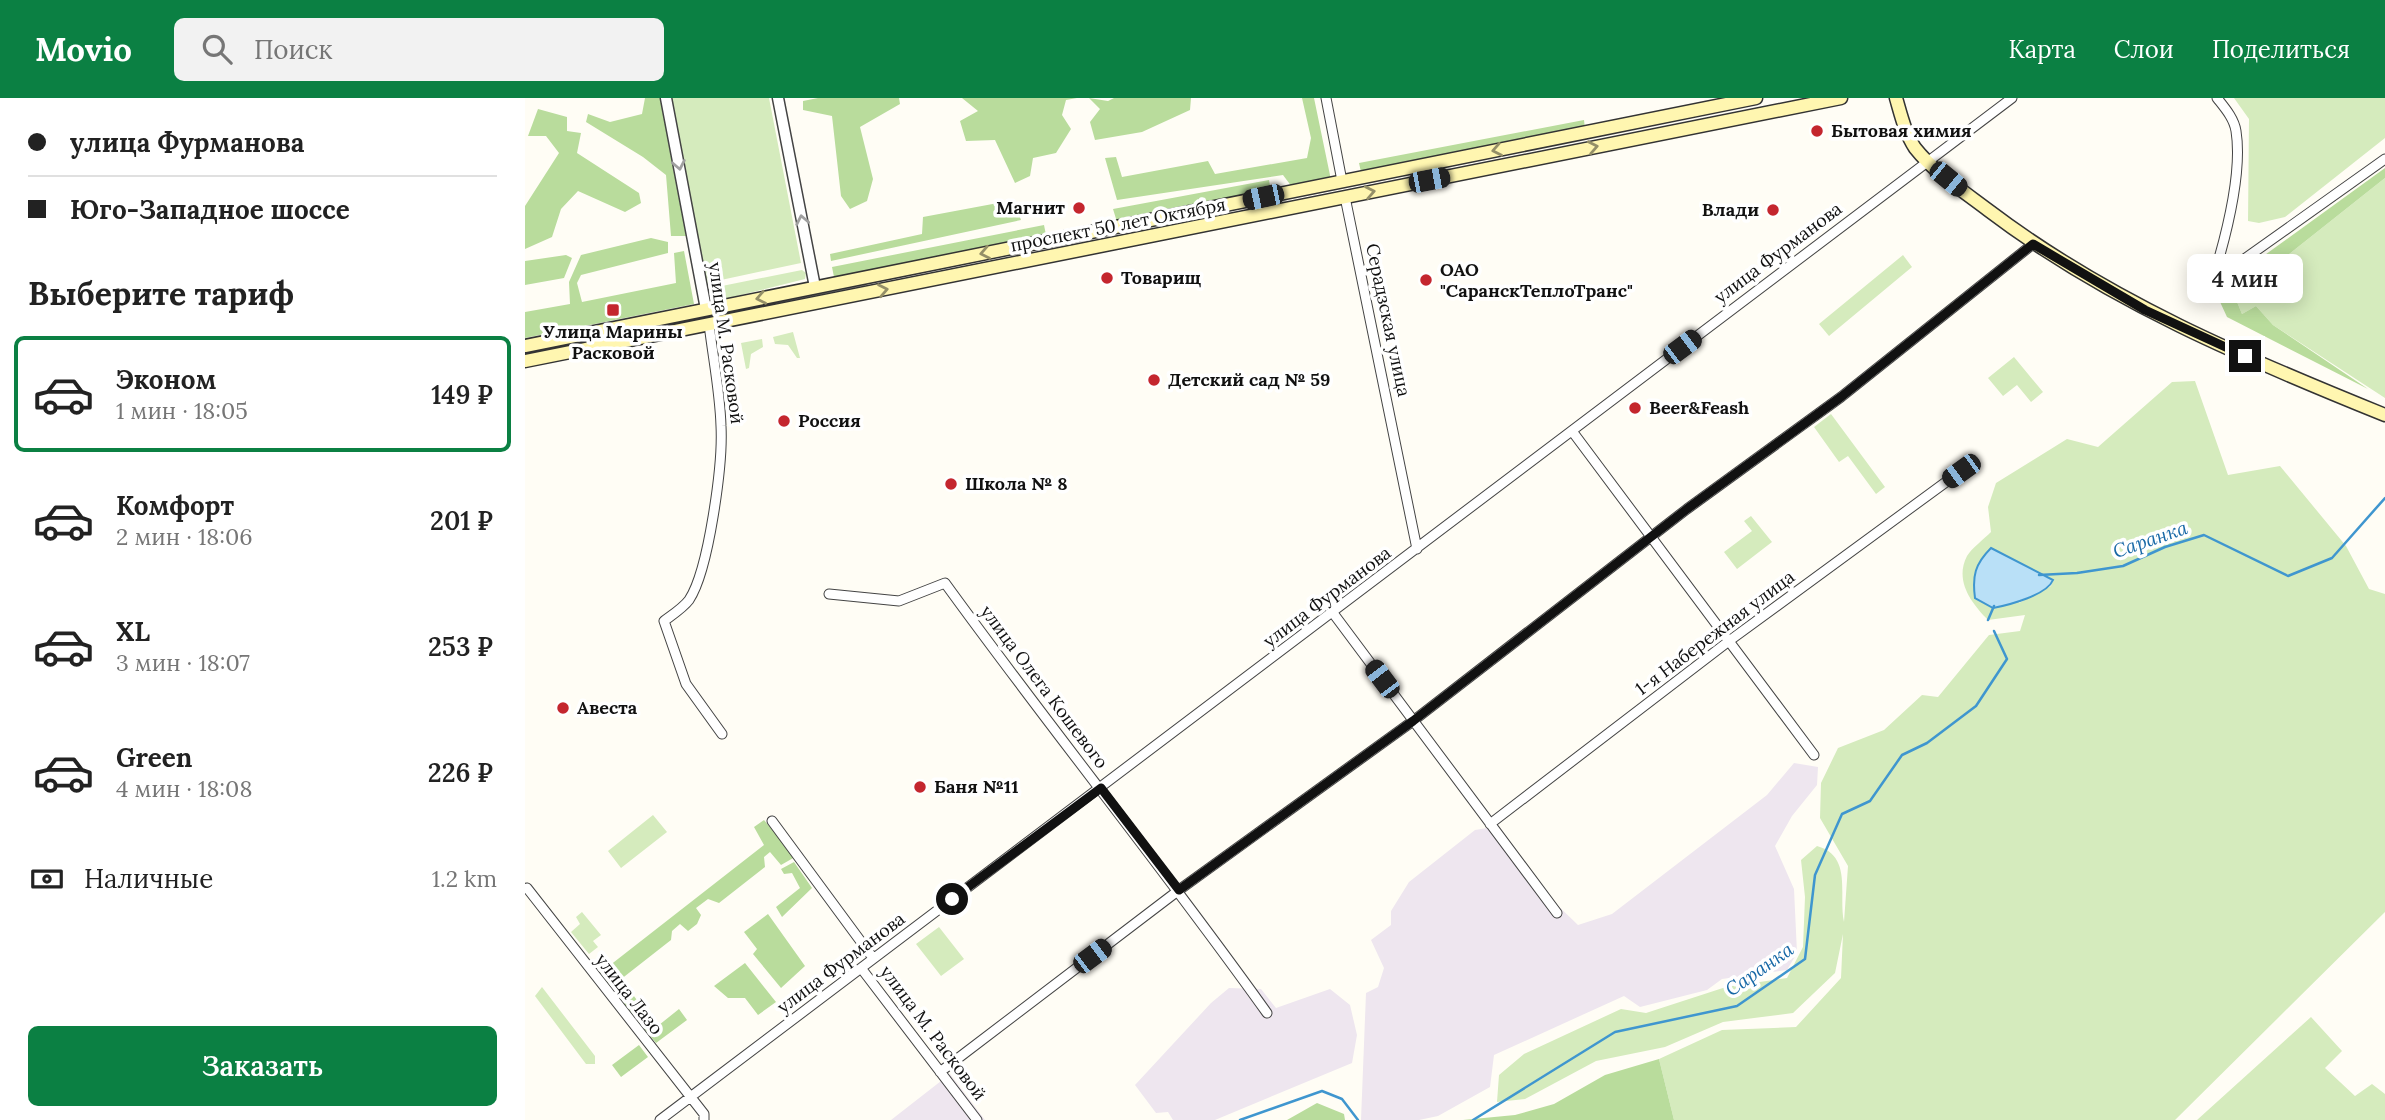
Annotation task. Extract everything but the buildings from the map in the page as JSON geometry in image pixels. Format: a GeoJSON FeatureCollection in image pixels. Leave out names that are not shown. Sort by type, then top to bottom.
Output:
{"type":"FeatureCollection","features":[{"type":"Feature","properties":{"kind":"main road","name":"проспект 50 лет Октября"},"geometry":{"type":"LineString","coordinates":[[525,346],[1756,98]]}},
{"type":"Feature","properties":{"kind":"main road","name":"проспект 50 лет Октября"},"geometry":{"type":"LineString","coordinates":[[525,361],[1841,98]]}},
{"type":"Feature","properties":{"kind":"main road"},"geometry":{"type":"LineString","coordinates":[[1896,98],[1911,141],[1927,161],[2033,244],[2111,291],[2191,333],[2385,415]]}},
{"type":"Feature","properties":{"kind":"main road","name":"Серадзская улица"},"geometry":{"type":"LineString","coordinates":[[1342,181],[1345,197]]}},
{"type":"Feature","properties":{"kind":"main road"},"geometry":{"type":"LineString","coordinates":[[815,287],[816,303]]}},
{"type":"Feature","properties":{"kind":"main road","name":"улица М. Расковой"},"geometry":{"type":"LineString","coordinates":[[706,309],[709,324]]}},
{"type":"Feature","properties":{"kind":"street","name":"улица М. Расковой"},"geometry":{"type":"LineString","coordinates":[[666,98],[706,309]]}},
{"type":"Feature","properties":{"kind":"street"},"geometry":{"type":"LineString","coordinates":[[778,98],[815,287]]}},
{"type":"Feature","properties":{"kind":"street","name":"Серадзская улица"},"geometry":{"type":"LineString","coordinates":[[1325,98],[1342,181]]}},
{"type":"Feature","properties":{"kind":"street","name":"улица Фурманова"},"geometry":{"type":"LineString","coordinates":[[660,1120],[2012,98]]}},
{"type":"Feature","properties":{"kind":"street"},"geometry":{"type":"LineString","coordinates":[[2217,98],[2236,130],[2236,153],[2230,224],[2212,282],[2385,159]]}},
{"type":"Feature","properties":{"kind":"street","name":"Серадзская улица"},"geometry":{"type":"LineString","coordinates":[[1345,197],[1417,549]]}},
{"type":"Feature","properties":{"kind":"street"},"geometry":{"type":"LineString","coordinates":[[940,1072],[1179,890],[1413,721],[1841,397],[2033,244]]}},
{"type":"Feature","properties":{"kind":"street","name":"улица М. Расковой"},"geometry":{"type":"LineString","coordinates":[[709,324],[722,427],[716,484],[707,542],[695,586],[688,601],[664,621],[686,684],[722,734]]}},
{"type":"Feature","properties":{"kind":"street"},"geometry":{"type":"LineString","coordinates":[[1572,431],[1814,755]]}},
{"type":"Feature","properties":{"kind":"street","name":"1-я Набережная улица"},"geometry":{"type":"LineString","coordinates":[[1490,824],[1729,641],[1961,471]]}},
{"type":"Feature","properties":{"kind":"street","name":"улица Олега Кошевого"},"geometry":{"type":"LineString","coordinates":[[829,594],[899,601],[945,583],[1034,705],[1179,890],[1267,1013]]}},
{"type":"Feature","properties":{"kind":"street"},"geometry":{"type":"LineString","coordinates":[[1332,613],[1557,913]]}},
{"type":"Feature","properties":{"kind":"street","name":"улица М. Расковой"},"geometry":{"type":"LineString","coordinates":[[772,821],[873,958]]}},
{"type":"Feature","properties":{"kind":"street","name":"улица Лазо"},"geometry":{"type":"LineString","coordinates":[[527,888],[704,1114],[704,1120]]}},
{"type":"Feature","properties":{"kind":"street","name":"улица М. Расковой"},"geometry":{"type":"LineString","coordinates":[[860,968],[977,1120]]}},
{"type":"Feature","properties":{"kind":"shaded area"},"geometry":{"type":"Polygon","coordinates":[[[1794,763],[1818,767],[1817,785],[1792,816],[1775,846],[1794,889],[1797,953],[1787,970],[1722,979],[1707,990],[1640,1007],[1624,996],[1494,1055],[1490,1087],[1438,1116],[1419,1120],[1361,1120],[1366,993],[1378,987],[1384,968],[1371,940],[1391,925],[1391,911],[1409,882],[1475,830],[1499,826],[1550,898],[1578,925],[1612,914],[1767,795],[1794,763]]]}},
{"type":"Feature","properties":{"kind":"shaded area"},"geometry":{"type":"Polygon","coordinates":[[[1229,988],[1261,989],[1276,1008],[1330,989],[1350,1005],[1357,1035],[1352,1063],[1215,1120],[1173,1120],[1168,1112],[1156,1113],[1135,1085],[1211,1003],[1229,988]]]}},
{"type":"Feature","properties":{"kind":"shaded area"},"geometry":{"type":"Polygon","coordinates":[[[950,1074],[985,1120],[891,1120],[950,1074]]]}},
{"type":"Feature","properties":{"kind":"green space"},"geometry":{"type":"Polygon","coordinates":[[[645,98],[660,98],[686,236],[671,236],[666,175],[643,157],[586,122],[588,114],[610,122],[642,114],[645,98]]]}},
{"type":"Feature","properties":{"kind":"green space"},"geometry":{"type":"Polygon","coordinates":[[[671,98],[769,98],[801,263],[707,283],[671,98]]]}},
{"type":"Feature","properties":{"kind":"green space"},"geometry":{"type":"Polygon","coordinates":[[[818,98],[899,98],[900,104],[860,127],[873,179],[867,201],[850,209],[841,196],[832,116],[803,110],[803,101],[818,98]]]}},
{"type":"Feature","properties":{"kind":"green space"},"geometry":{"type":"Polygon","coordinates":[[[962,98],[1077,98],[1066,100],[1062,115],[1071,129],[1056,153],[1033,158],[1030,176],[1015,183],[995,140],[966,141],[960,121],[978,111],[962,98]]]}},
{"type":"Feature","properties":{"kind":"green space"},"geometry":{"type":"Polygon","coordinates":[[[1089,98],[1108,101],[1114,98],[1191,98],[1190,110],[1142,132],[1095,140],[1090,122],[1100,109],[1089,98]]]}},
{"type":"Feature","properties":{"kind":"green space"},"geometry":{"type":"Polygon","coordinates":[[[1302,98],[1314,98],[1331,180],[1292,187],[1283,175],[1117,200],[1105,158],[1116,157],[1122,177],[1208,161],[1215,174],[1307,158],[1311,138],[1302,98]]]}},
{"type":"Feature","properties":{"kind":"green space"},"geometry":{"type":"Polygon","coordinates":[[[2234,98],[2385,98],[2385,138],[2285,217],[2259,223],[2248,221],[2249,119],[2234,98]]]}},
{"type":"Feature","properties":{"kind":"green space"},"geometry":{"type":"Polygon","coordinates":[[[538,109],[567,117],[567,131],[581,133],[577,153],[639,193],[641,203],[625,212],[578,191],[561,209],[552,237],[525,249],[525,206],[559,153],[546,136],[528,136],[538,109]]]}},
{"type":"Feature","properties":{"kind":"green space"},"geometry":{"type":"Polygon","coordinates":[[[1584,120],[1585,129],[1361,172],[1359,163],[1584,120]]]}},
{"type":"Feature","properties":{"kind":"green space"},"geometry":{"type":"Polygon","coordinates":[[[2385,168],[2385,178],[2235,297],[2242,314],[2256,306],[2273,325],[2368,389],[2227,317],[2215,291],[2385,168]]]}},
{"type":"Feature","properties":{"kind":"green space"},"geometry":{"type":"Polygon","coordinates":[[[2385,178],[2385,398],[2273,325],[2256,306],[2242,314],[2235,297],[2385,178]]]}},
{"type":"Feature","properties":{"kind":"green space"},"geometry":{"type":"Polygon","coordinates":[[[1269,180],[1271,192],[1117,222],[1113,209],[1269,180]]]}},
{"type":"Feature","properties":{"kind":"green space"},"geometry":{"type":"Polygon","coordinates":[[[1014,200],[1021,220],[831,261],[830,254],[922,234],[923,217],[1014,200]]]}},
{"type":"Feature","properties":{"kind":"green space"},"geometry":{"type":"Polygon","coordinates":[[[1044,225],[1046,235],[834,277],[832,267],[1044,225]]]}},
{"type":"Feature","properties":{"kind":"green space"},"geometry":{"type":"Polygon","coordinates":[[[651,238],[668,242],[668,253],[581,275],[577,283],[582,302],[676,283],[674,253],[684,251],[694,304],[525,338],[525,312],[570,304],[569,282],[581,255],[651,238]]]}},
{"type":"Feature","properties":{"kind":"green space"},"geometry":{"type":"Polygon","coordinates":[[[566,255],[572,258],[564,278],[525,285],[525,261],[566,255]]]}},
{"type":"Feature","properties":{"kind":"green space"},"geometry":{"type":"Polygon","coordinates":[[[1903,255],[1912,267],[1829,336],[1819,324],[1903,255]]]}},
{"type":"Feature","properties":{"kind":"green space"},"geometry":{"type":"Polygon","coordinates":[[[802,270],[806,273],[805,279],[721,300],[712,292],[712,288],[802,270]]]}},
{"type":"Feature","properties":{"kind":"green space"},"geometry":{"type":"Polygon","coordinates":[[[793,332],[800,358],[797,358],[788,345],[775,344],[773,337],[793,332]]]}},
{"type":"Feature","properties":{"kind":"green space"},"geometry":{"type":"Polygon","coordinates":[[[762,339],[763,347],[751,354],[749,368],[746,369],[741,343],[762,339]]]}},
{"type":"Feature","properties":{"kind":"green space"},"geometry":{"type":"Polygon","coordinates":[[[2014,357],[2043,392],[2031,402],[2017,385],[2003,396],[1988,378],[2014,357]]]}},
{"type":"Feature","properties":{"kind":"green space"},"geometry":{"type":"Polygon","coordinates":[[[2195,381],[2228,475],[2280,466],[2346,546],[2369,589],[2385,594],[2385,912],[2175,1120],[1674,1120],[1659,1059],[1722,1030],[1796,1027],[1841,978],[1843,934],[1835,973],[1793,1013],[1723,1022],[1665,1047],[1596,1061],[1525,1099],[1497,1102],[1499,1075],[1524,1054],[1621,1009],[1646,1013],[1726,987],[1787,978],[1803,947],[1805,897],[1801,860],[1817,846],[1836,858],[1840,867],[1844,922],[1848,866],[1820,818],[1821,783],[1838,748],[1884,730],[1922,695],[1938,697],[1989,635],[2020,631],[2025,615],[1988,620],[1976,607],[1964,583],[1967,556],[1991,532],[1988,507],[1996,483],[2067,439],[2098,447],[2172,382],[2195,381]],[[1991,549],[2019,603],[2051,586],[2053,580],[1991,549]]]}},
{"type":"Feature","properties":{"kind":"green space"},"geometry":{"type":"Polygon","coordinates":[[[1831,414],[1885,487],[1876,494],[1848,456],[1839,462],[1814,427],[1831,414]]]}},
{"type":"Feature","properties":{"kind":"green space"},"geometry":{"type":"Polygon","coordinates":[[[1751,516],[1772,542],[1737,569],[1724,552],[1752,531],[1744,521],[1751,516]]]}},
{"type":"Feature","properties":{"kind":"green space"},"geometry":{"type":"Polygon","coordinates":[[[653,815],[667,832],[621,868],[608,851],[653,815]]]}},
{"type":"Feature","properties":{"kind":"green space"},"geometry":{"type":"Polygon","coordinates":[[[764,820],[795,857],[781,865],[770,852],[764,857],[765,867],[719,903],[708,899],[696,908],[701,915],[697,924],[688,931],[680,924],[672,931],[671,940],[611,987],[600,973],[764,845],[754,827],[764,820]]]}},
{"type":"Feature","properties":{"kind":"green space"},"geometry":{"type":"Polygon","coordinates":[[[794,862],[812,888],[782,917],[776,907],[800,888],[792,873],[784,874],[781,869],[794,862]]]}},
{"type":"Feature","properties":{"kind":"green space"},"geometry":{"type":"Polygon","coordinates":[[[582,912],[601,935],[593,941],[598,947],[589,954],[571,932],[580,924],[576,917],[582,912]]]}},
{"type":"Feature","properties":{"kind":"green space"},"geometry":{"type":"Polygon","coordinates":[[[768,914],[805,966],[781,988],[753,954],[757,949],[744,932],[768,914]]]}},
{"type":"Feature","properties":{"kind":"green space"},"geometry":{"type":"Polygon","coordinates":[[[939,927],[964,959],[941,976],[916,944],[939,927]]]}},
{"type":"Feature","properties":{"kind":"green space"},"geometry":{"type":"Polygon","coordinates":[[[745,963],[776,1002],[758,1015],[745,998],[728,998],[714,986],[745,963]]]}},
{"type":"Feature","properties":{"kind":"green space"},"geometry":{"type":"Polygon","coordinates":[[[542,987],[595,1056],[595,1064],[586,1064],[535,996],[542,987]]]}},
{"type":"Feature","properties":{"kind":"green space"},"geometry":{"type":"Polygon","coordinates":[[[627,987],[643,1008],[633,1015],[617,995],[627,987]]]}},
{"type":"Feature","properties":{"kind":"green space"},"geometry":{"type":"Polygon","coordinates":[[[679,1009],[687,1020],[656,1043],[637,1020],[647,1015],[659,1025],[679,1009]]]}},
{"type":"Feature","properties":{"kind":"green space"},"geometry":{"type":"Polygon","coordinates":[[[2311,1017],[2342,1051],[2325,1068],[2355,1096],[2372,1084],[2385,1094],[2385,1120],[2197,1120],[2311,1017]]]}},
{"type":"Feature","properties":{"kind":"green space"},"geometry":{"type":"Polygon","coordinates":[[[639,1045],[648,1057],[621,1077],[612,1065],[639,1045]]]}},
{"type":"Feature","properties":{"kind":"green space"},"geometry":{"type":"Polygon","coordinates":[[[1659,1059],[1674,1120],[1463,1120],[1515,1115],[1554,1104],[1605,1075],[1659,1059]]]}},
{"type":"Feature","properties":{"kind":"green space"},"geometry":{"type":"Polygon","coordinates":[[[1317,1103],[1344,1114],[1345,1120],[1287,1120],[1317,1103]]]}},
{"type":"Feature","properties":{"kind":"water"},"geometry":{"type":"Polygon","coordinates":[[[1991,548],[2053,580],[2036,595],[1993,608],[1975,598],[1974,590],[1978,565],[1991,548]]]}},
{"type":"Feature","properties":{"kind":"waterway","name":"Саранка"},"geometry":{"type":"LineString","coordinates":[[2039,575],[2123,566],[2165,547],[2204,535],[2288,576],[2332,558],[2385,498]]}},
{"type":"Feature","properties":{"kind":"waterway","name":"Саранка"},"geometry":{"type":"LineString","coordinates":[[1988,620],[1994,606]]}},
{"type":"Feature","properties":{"kind":"waterway","name":"Саранка"},"geometry":{"type":"LineString","coordinates":[[1473,1120],[1615,1032],[1737,1006],[1805,959],[1815,875],[1842,814],[1870,801],[1902,755],[1927,743],[1976,706],[2007,659],[1994,631]]}},
{"type":"Feature","properties":{"kind":"waterway","name":"Саранка"},"geometry":{"type":"LineString","coordinates":[[1240,1120],[1322,1091],[1342,1099],[1358,1120]]}},
{"type":"Feature","properties":{"kind":"place","name":"Бытовая химия"},"geometry":{"type":"Point","coordinates":[1817,131]}},
{"type":"Feature","properties":{"kind":"place","name":"Магнит"},"geometry":{"type":"Point","coordinates":[1079,208]}},
{"type":"Feature","properties":{"kind":"place","name":"Влади"},"geometry":{"type":"Point","coordinates":[1773,210]}},
{"type":"Feature","properties":{"kind":"place","name":"Товарищ"},"geometry":{"type":"Point","coordinates":[1107,278]}},
{"type":"Feature","properties":{"kind":"place","name":"ОАО \"СаранскТеплоТранс\""},"geometry":{"type":"Point","coordinates":[1426,280]}},
{"type":"Feature","properties":{"kind":"place","name":"Улица Марины Расковой"},"geometry":{"type":"Point","coordinates":[613,310]}},
{"type":"Feature","properties":{"kind":"place","name":"Детский сад № 59"},"geometry":{"type":"Point","coordinates":[1154,380]}},
{"type":"Feature","properties":{"kind":"place","name":"Beer&Feash"},"geometry":{"type":"Point","coordinates":[1635,408]}},
{"type":"Feature","properties":{"kind":"place","name":"Россия"},"geometry":{"type":"Point","coordinates":[784,421]}},
{"type":"Feature","properties":{"kind":"place","name":"Школа № 8"},"geometry":{"type":"Point","coordinates":[951,484]}},
{"type":"Feature","properties":{"kind":"place","name":"Авеста"},"geometry":{"type":"Point","coordinates":[563,708]}},
{"type":"Feature","properties":{"kind":"place","name":"Баня №11"},"geometry":{"type":"Point","coordinates":[920,787]}},
{"type":"Feature","properties":{"kind":"route"},"geometry":{"type":"LineString","coordinates":[[952,899],[1101,788],[1179,890],[1413,721],[1600,579],[1687,509],[1841,397],[2033,244],[2145,310],[2245,356]]}}]}
